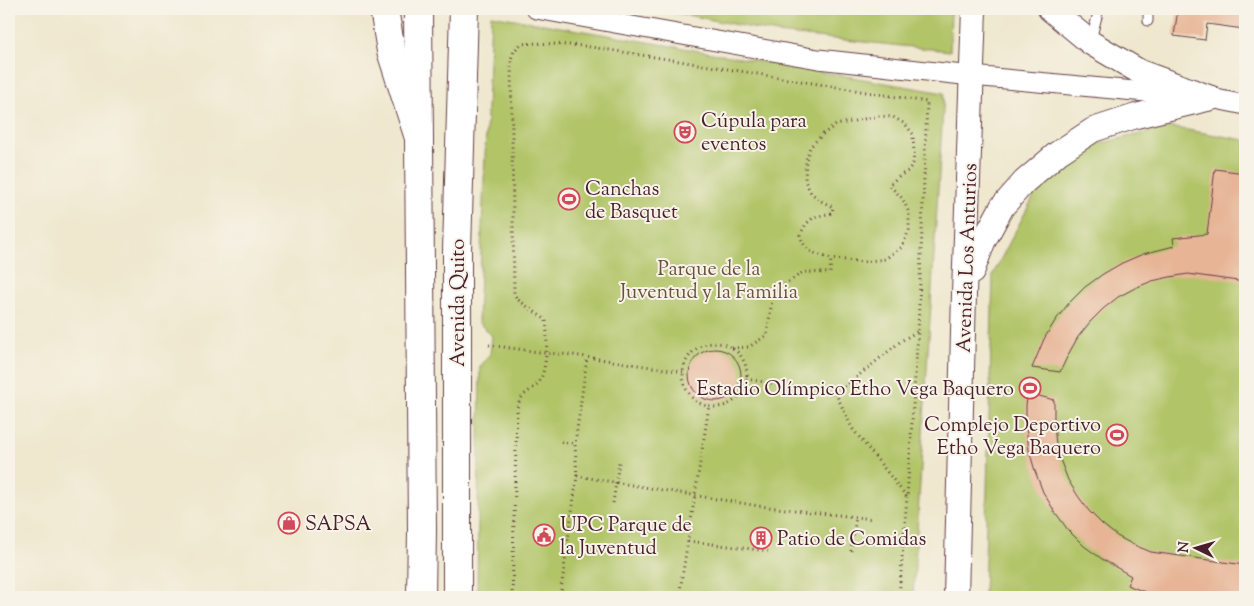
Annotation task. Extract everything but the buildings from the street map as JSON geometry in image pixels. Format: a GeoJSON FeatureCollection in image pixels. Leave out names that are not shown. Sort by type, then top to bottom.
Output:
{"type":"FeatureCollection","features":[{"type":"Feature","properties":{"kind":"main road"},"geometry":{"type":"LineString","coordinates":[[384,9],[391,51],[419,138]]}},
{"type":"Feature","properties":{"kind":"main road","name":"Avenida Quito"},"geometry":{"type":"LineString","coordinates":[[418,9],[421,597]]}},
{"type":"Feature","properties":{"kind":"main road","name":"Avenida Quito"},"geometry":{"type":"LineString","coordinates":[[457,597],[457,250],[464,9]]}},
{"type":"Feature","properties":{"kind":"street"},"geometry":{"type":"LineString","coordinates":[[536,9],[818,59],[972,76],[1211,98],[1245,105]]}},
{"type":"Feature","properties":{"kind":"street","name":"Avenida Los Anturios"},"geometry":{"type":"LineString","coordinates":[[956,597],[974,9]]}},
{"type":"Feature","properties":{"kind":"street"},"geometry":{"type":"LineString","coordinates":[[1050,9],[1091,43],[1140,72],[1211,98]]}},
{"type":"Feature","properties":{"kind":"street"},"geometry":{"type":"LineString","coordinates":[[964,294],[983,242],[1002,207],[1024,182],[1058,154],[1093,130],[1136,116],[1211,98]]}},
{"type":"Feature","properties":{"kind":"lane"},"geometry":{"type":"LineString","coordinates":[[1091,43],[1098,9]]}},
{"type":"Feature","properties":{"kind":"lane"},"geometry":{"type":"LineString","coordinates":[[1148,9],[1148,21]]}},
{"type":"Feature","properties":{"kind":"path"},"geometry":{"type":"LineString","coordinates":[[512,597],[517,408],[520,399],[539,381],[543,374],[548,331],[546,320],[518,299],[514,293],[511,59],[514,51],[521,44],[537,43],[584,46],[927,102],[918,331],[899,597]]}},
{"type":"Feature","properties":{"kind":"path"},"geometry":{"type":"LineString","coordinates":[[878,116],[893,117],[905,124],[913,134],[913,163],[908,171],[889,185],[903,199],[909,213],[909,230],[902,247],[885,259],[862,262],[831,259],[810,252],[804,245],[800,235],[806,224],[814,217],[832,213],[833,207],[811,193],[805,181],[806,160],[810,147],[823,134],[836,125],[878,116]]}},
{"type":"Feature","properties":{"kind":"path"},"geometry":{"type":"LineString","coordinates":[[732,348],[750,347],[767,336],[773,293],[803,272],[830,273],[831,259]]}},
{"type":"Feature","properties":{"kind":"path"},"geometry":{"type":"LineString","coordinates":[[746,379],[836,394],[901,341],[918,331]]}},
{"type":"Feature","properties":{"kind":"path"},"geometry":{"type":"LineString","coordinates":[[710,343],[724,344],[740,354],[745,362],[746,385],[740,395],[731,402],[720,406],[708,406],[691,396],[686,387],[684,372],[689,357],[698,348],[710,343]]}},
{"type":"Feature","properties":{"kind":"path"},"geometry":{"type":"LineString","coordinates":[[488,345],[684,372]]}},
{"type":"Feature","properties":{"kind":"path"},"geometry":{"type":"LineString","coordinates":[[561,590],[577,476],[575,444],[587,358]]}},
{"type":"Feature","properties":{"kind":"path"},"geometry":{"type":"LineString","coordinates":[[836,394],[852,428],[907,497]]}},
{"type":"Feature","properties":{"kind":"path"},"geometry":{"type":"LineString","coordinates":[[679,597],[708,406]]}},
{"type":"Feature","properties":{"kind":"path"},"geometry":{"type":"LineString","coordinates":[[561,442],[575,444]]}},
{"type":"Feature","properties":{"kind":"path"},"geometry":{"type":"LineString","coordinates":[[613,503],[619,462]]}},
{"type":"Feature","properties":{"kind":"path"},"geometry":{"type":"LineString","coordinates":[[577,476],[759,506],[873,519]]}},
{"type":"Feature","properties":{"kind":"path"},"geometry":{"type":"LineString","coordinates":[[851,551],[856,517]]}},
{"type":"Feature","properties":{"kind":"path"},"geometry":{"type":"LineString","coordinates":[[688,541],[768,551]]}},
{"type":"Feature","properties":{"kind":"green space"},"geometry":{"type":"Polygon","coordinates":[[[658,9],[951,9],[950,51],[777,33],[658,9]]]}},
{"type":"Feature","properties":{"kind":"green space","name":"Parque de la Juventud y la Familia"},"geometry":{"type":"Polygon","coordinates":[[[491,15],[944,93],[913,597],[477,597],[480,367],[490,354],[492,336],[478,322],[491,15]]]}},
{"type":"Feature","properties":{"kind":"green space","name":"Complejo Deportivo Etho Vega Baquero"},"geometry":{"type":"Polygon","coordinates":[[[1170,127],[1245,140],[1245,597],[984,597],[993,274],[1037,190],[1098,144],[1170,127]]]}},
{"type":"Feature","properties":{"kind":"place","name":"Cúpula para eventos"},"geometry":{"type":"Point","coordinates":[685,132]}},
{"type":"Feature","properties":{"kind":"place","name":"Canchas de Basquet"},"geometry":{"type":"Point","coordinates":[569,199]}},
{"type":"Feature","properties":{"kind":"place","name":"Estadio Olímpico Etho Vega Baquero"},"geometry":{"type":"Point","coordinates":[1030,388]}},
{"type":"Feature","properties":{"kind":"place","name":"Complejo Deportivo Etho Vega Baquero"},"geometry":{"type":"Point","coordinates":[1117,435]}},
{"type":"Feature","properties":{"kind":"place","name":"SAPSA"},"geometry":{"type":"Point","coordinates":[289,523]}},
{"type":"Feature","properties":{"kind":"place","name":"UPC Parque de la Juventud"},"geometry":{"type":"Point","coordinates":[544,535]}},
{"type":"Feature","properties":{"kind":"place","name":"Patio de Comidas"},"geometry":{"type":"Point","coordinates":[761,538]}}]}
